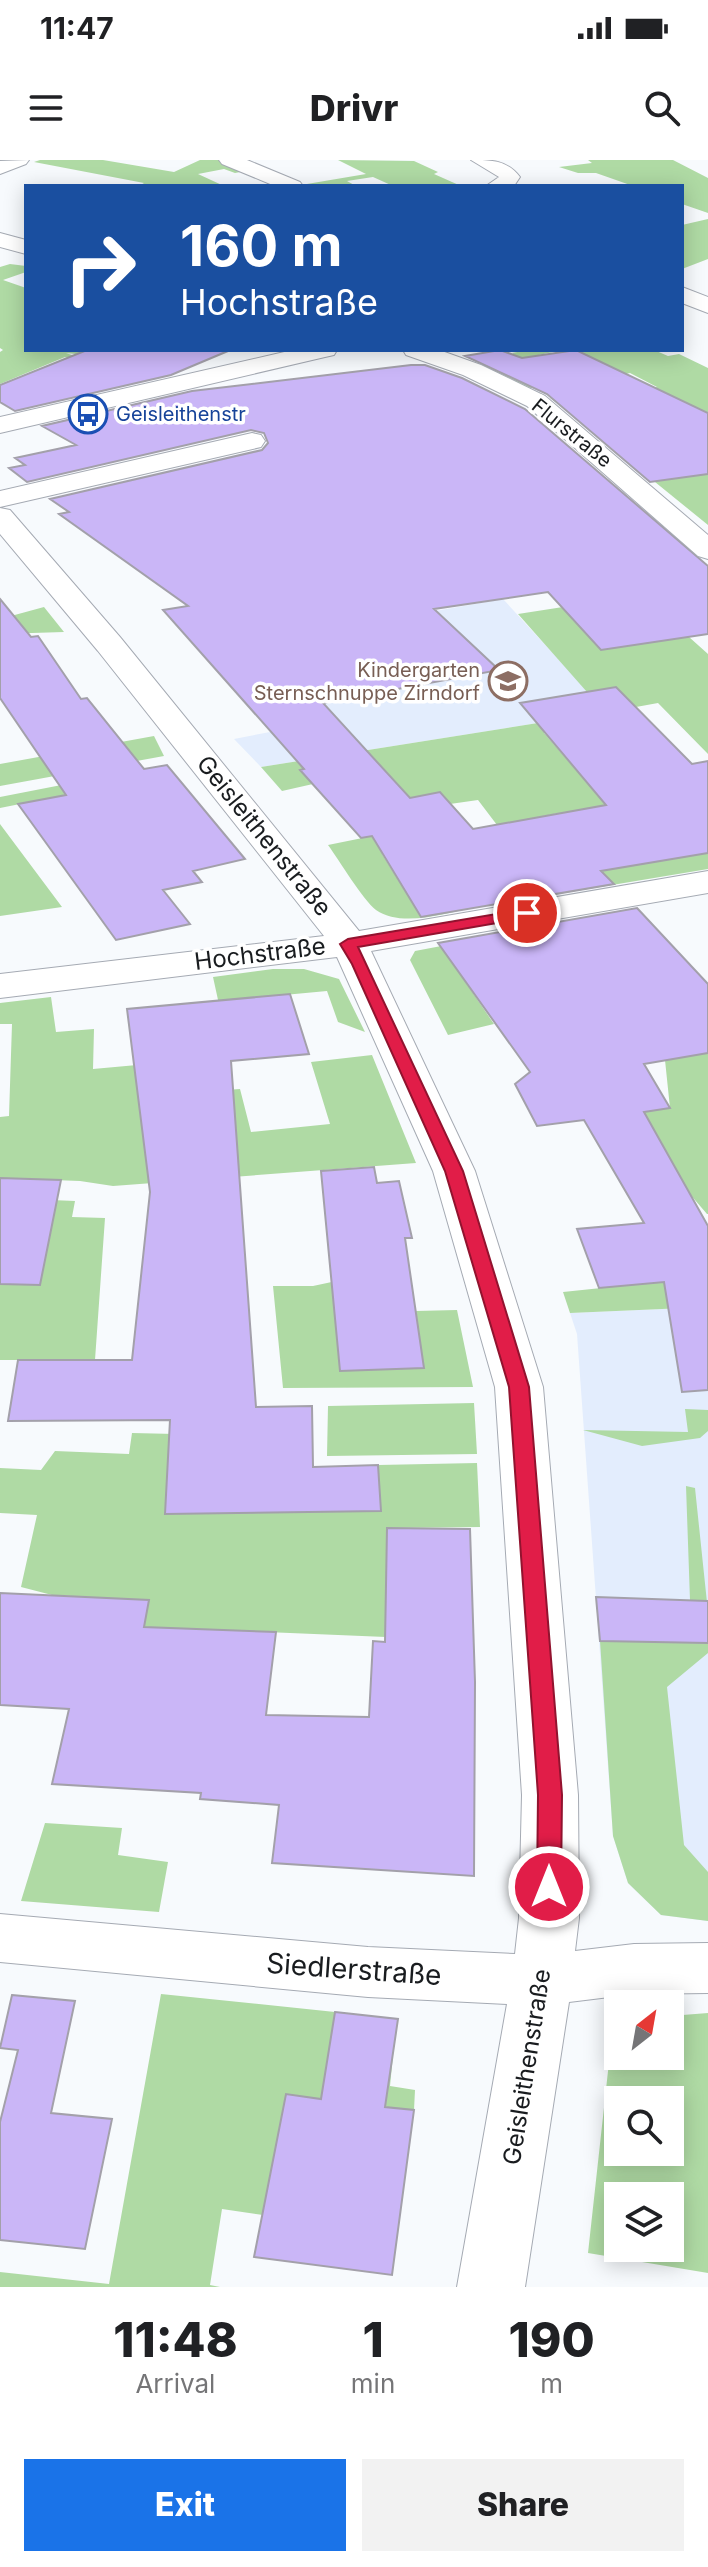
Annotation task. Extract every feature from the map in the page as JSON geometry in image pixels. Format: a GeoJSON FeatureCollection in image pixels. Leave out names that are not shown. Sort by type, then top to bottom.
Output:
{"type":"FeatureCollection","features":[{"type":"Feature","properties":{"kind":"street"},"geometry":{"type":"LineString","coordinates":[[0,168],[19,160]]}},
{"type":"Feature","properties":{"kind":"street"},"geometry":{"type":"LineString","coordinates":[[229,160],[288,184]]}},
{"type":"Feature","properties":{"kind":"street"},"geometry":{"type":"LineString","coordinates":[[481,160],[504,170],[510,177],[502,183]]}},
{"type":"Feature","properties":{"kind":"street"},"geometry":{"type":"LineString","coordinates":[[0,240],[24,246]]}},
{"type":"Feature","properties":{"kind":"street"},"geometry":{"type":"LineString","coordinates":[[690,282],[708,306]]}},
{"type":"Feature","properties":{"kind":"street"},"geometry":{"type":"LineString","coordinates":[[0,425],[316,352]]}},
{"type":"Feature","properties":{"kind":"street","name":"Flurstraße"},"geometry":{"type":"LineString","coordinates":[[421,352],[472,370],[536,401],[708,550]]}},
{"type":"Feature","properties":{"kind":"street"},"geometry":{"type":"LineString","coordinates":[[0,499],[252,441]]}},
{"type":"Feature","properties":{"kind":"street","name":"Geisleithenstraße"},"geometry":{"type":"LineString","coordinates":[[0,516],[336,924],[360,964],[454,1171],[519,1387],[550,1795],[549,1918],[542,1980],[491,2287]]}},
{"type":"Feature","properties":{"kind":"street","name":"Hochstraße"},"geometry":{"type":"LineString","coordinates":[[0,986],[348,944],[708,882]]}},
{"type":"Feature","properties":{"kind":"street","name":"Siedlerstraße"},"geometry":{"type":"LineString","coordinates":[[0,1938],[368,1972],[542,1980],[634,1969],[708,1968]]}},
{"type":"Feature","properties":{"kind":"shaded area","name":"Kindergarten Sternschnuppe Zirndorf"},"geometry":{"type":"Polygon","coordinates":[[[503,599],[607,712],[261,767],[234,739],[270,732],[317,632],[503,599]]]}},
{"type":"Feature","properties":{"kind":"shaded area"},"geometry":{"type":"Polygon","coordinates":[[[708,1307],[708,1921],[661,1915],[628,1883],[613,1836],[577,1334],[570,1313],[708,1307]]]}},
{"type":"Feature","properties":{"kind":"green space"},"geometry":{"type":"Polygon","coordinates":[[[103,160],[174,172],[200,160],[221,160],[251,170],[235,173],[224,169],[198,174],[220,184],[142,184],[34,162],[103,160]]]}},
{"type":"Feature","properties":{"kind":"green space"},"geometry":{"type":"Polygon","coordinates":[[[338,160],[414,161],[456,184],[389,184],[373,177],[347,181],[352,184],[307,184],[366,174],[338,160]]]}},
{"type":"Feature","properties":{"kind":"green space"},"geometry":{"type":"Polygon","coordinates":[[[588,160],[673,160],[708,178],[708,213],[684,205],[684,184],[627,184],[596,173],[578,173],[559,167],[592,163],[588,160]]]}},
{"type":"Feature","properties":{"kind":"green space"},"geometry":{"type":"Polygon","coordinates":[[[708,219],[708,259],[684,268],[684,225],[708,219]]]}},
{"type":"Feature","properties":{"kind":"green space"},"geometry":{"type":"Polygon","coordinates":[[[10,264],[24,266],[24,273],[3,280],[24,287],[24,352],[82,352],[66,353],[112,369],[65,357],[0,384],[0,352],[3,350],[0,348],[0,267],[10,264]]]}},
{"type":"Feature","properties":{"kind":"green space"},"geometry":{"type":"Polygon","coordinates":[[[553,352],[525,358],[604,364],[580,352],[659,352],[668,356],[679,354],[708,368],[708,413],[654,428],[708,442],[708,525],[655,482],[660,480],[550,398],[593,388],[613,398],[657,387],[630,373],[584,384],[574,378],[530,388],[486,367],[521,359],[512,353],[553,352]]]}},
{"type":"Feature","properties":{"kind":"green space"},"geometry":{"type":"Polygon","coordinates":[[[44,607],[64,632],[0,634],[0,619],[44,607]]]}},
{"type":"Feature","properties":{"kind":"green space"},"geometry":{"type":"Polygon","coordinates":[[[563,607],[689,637],[708,654],[708,754],[658,703],[636,707],[616,687],[587,692],[518,614],[563,607]]]}},
{"type":"Feature","properties":{"kind":"green space"},"geometry":{"type":"Polygon","coordinates":[[[607,712],[544,733],[577,771],[653,759],[687,856],[708,853],[708,869],[558,894],[543,875],[607,862],[559,813],[497,825],[478,800],[450,804],[439,792],[398,800],[406,793],[372,756],[301,770],[313,784],[282,791],[261,767],[607,712]]]}},
{"type":"Feature","properties":{"kind":"green space"},"geometry":{"type":"Polygon","coordinates":[[[154,736],[164,756],[0,786],[0,764],[154,736]]]}},
{"type":"Feature","properties":{"kind":"green space"},"geometry":{"type":"Polygon","coordinates":[[[82,781],[69,822],[50,798],[0,808],[0,797],[82,781]]]}},
{"type":"Feature","properties":{"kind":"green space"},"geometry":{"type":"Polygon","coordinates":[[[0,824],[62,907],[0,916],[0,824]]]}},
{"type":"Feature","properties":{"kind":"green space"},"geometry":{"type":"Polygon","coordinates":[[[397,831],[382,854],[410,899],[464,891],[473,908],[411,919],[386,915],[371,905],[328,845],[397,831]]]}},
{"type":"Feature","properties":{"kind":"green space"},"geometry":{"type":"Polygon","coordinates":[[[521,931],[548,962],[462,977],[494,1024],[448,1035],[410,960],[415,951],[521,931]]]}},
{"type":"Feature","properties":{"kind":"green space"},"geometry":{"type":"Polygon","coordinates":[[[273,969],[304,969],[339,979],[365,1032],[338,1022],[327,991],[284,995],[220,1009],[213,977],[273,969]]]}},
{"type":"Feature","properties":{"kind":"green space"},"geometry":{"type":"Polygon","coordinates":[[[51,997],[56,1032],[94,1029],[93,1069],[203,1059],[211,1091],[240,1089],[251,1132],[330,1124],[311,1062],[372,1055],[416,1163],[113,1186],[80,1181],[0,1178],[0,1117],[9,1116],[12,1024],[0,1024],[0,1003],[51,997]]]}},
{"type":"Feature","properties":{"kind":"green space"},"geometry":{"type":"Polygon","coordinates":[[[708,1030],[707,1214],[622,1115],[670,1108],[665,1060],[708,1030]]]}},
{"type":"Feature","properties":{"kind":"green space"},"geometry":{"type":"Polygon","coordinates":[[[51,1200],[75,1201],[72,1217],[105,1218],[95,1360],[0,1360],[0,1284],[51,1200]]]}},
{"type":"Feature","properties":{"kind":"green space"},"geometry":{"type":"Polygon","coordinates":[[[697,1278],[708,1307],[570,1313],[563,1292],[697,1278]]]}},
{"type":"Feature","properties":{"kind":"green space"},"geometry":{"type":"Polygon","coordinates":[[[341,1280],[341,1371],[423,1368],[416,1311],[457,1310],[473,1387],[283,1388],[273,1286],[313,1286],[341,1280]]]}},
{"type":"Feature","properties":{"kind":"green space"},"geometry":{"type":"Polygon","coordinates":[[[474,1403],[477,1454],[327,1456],[328,1406],[474,1403]]]}},
{"type":"Feature","properties":{"kind":"green space"},"geometry":{"type":"Polygon","coordinates":[[[685,1409],[708,1410],[708,1431],[700,1438],[642,1446],[583,1430],[688,1432],[685,1409]]]}},
{"type":"Feature","properties":{"kind":"green space"},"geometry":{"type":"Polygon","coordinates":[[[132,1433],[219,1435],[165,1513],[378,1465],[477,1463],[480,1527],[387,1528],[386,1637],[144,1627],[148,1600],[52,1595],[21,1587],[37,1515],[0,1513],[0,1468],[41,1470],[55,1451],[129,1454],[132,1433]]]}},
{"type":"Feature","properties":{"kind":"green space"},"geometry":{"type":"Polygon","coordinates":[[[686,1486],[695,1488],[708,1612],[708,1653],[667,1687],[684,1845],[708,1872],[708,1921],[661,1915],[628,1883],[613,1836],[600,1641],[694,1642],[686,1486]]]}},
{"type":"Feature","properties":{"kind":"green space"},"geometry":{"type":"Polygon","coordinates":[[[45,1823],[122,1828],[118,1855],[168,1862],[159,1912],[21,1901],[45,1823]]]}},
{"type":"Feature","properties":{"kind":"green space"},"geometry":{"type":"Polygon","coordinates":[[[161,1994],[335,2012],[332,2038],[394,2045],[390,2086],[415,2090],[414,2110],[286,2095],[263,2215],[222,2209],[210,2285],[220,2287],[0,2287],[0,2272],[109,2284],[161,1994]]]}},
{"type":"Feature","properties":{"kind":"green space"},"geometry":{"type":"Polygon","coordinates":[[[708,2013],[708,2273],[642,2262],[684,2262],[684,2182],[604,2182],[604,2256],[588,2253],[604,2108],[604,2166],[684,2166],[684,2086],[606,2086],[608,2070],[684,2070],[684,2015],[708,2013]]]}},
{"type":"Feature","properties":{"kind":"building"},"geometry":{"type":"Polygon","coordinates":[[[82,352],[226,352],[171,375],[15,411],[0,402],[0,385],[82,352]]]}},
{"type":"Feature","properties":{"kind":"building"},"geometry":{"type":"Polygon","coordinates":[[[506,352],[522,358],[580,352],[708,413],[708,474],[650,482],[547,394],[465,356],[506,352]]]}},
{"type":"Feature","properties":{"kind":"building"},"geometry":{"type":"Polygon","coordinates":[[[425,365],[462,378],[525,409],[708,566],[708,634],[601,650],[548,592],[434,609],[499,670],[323,703],[410,798],[440,792],[473,829],[606,805],[520,703],[616,687],[692,764],[708,761],[708,853],[601,871],[614,884],[421,917],[372,836],[361,838],[163,610],[188,606],[59,514],[69,512],[50,499],[262,450],[268,443],[264,433],[251,430],[27,482],[9,468],[25,465],[15,458],[76,445],[42,426],[192,391],[425,365]]]}},
{"type":"Feature","properties":{"kind":"building"},"geometry":{"type":"Polygon","coordinates":[[[0,599],[31,637],[38,636],[81,699],[87,698],[144,769],[167,765],[245,859],[193,871],[202,882],[163,890],[190,924],[116,940],[18,804],[66,795],[0,698],[0,599]]]}},
{"type":"Feature","properties":{"kind":"building"},"geometry":{"type":"Polygon","coordinates":[[[637,908],[708,984],[708,1053],[644,1064],[670,1108],[644,1112],[708,1226],[708,1390],[682,1392],[664,1282],[599,1288],[577,1229],[644,1223],[584,1120],[537,1126],[515,1084],[530,1072],[438,943],[637,908]]]}},
{"type":"Feature","properties":{"kind":"building"},"geometry":{"type":"Polygon","coordinates":[[[290,994],[309,1054],[231,1061],[256,1407],[312,1406],[313,1467],[378,1465],[381,1511],[165,1514],[170,1420],[8,1421],[18,1360],[132,1360],[150,1192],[127,1009],[290,994]]]}},
{"type":"Feature","properties":{"kind":"building"},"geometry":{"type":"Polygon","coordinates":[[[374,1167],[377,1183],[399,1181],[412,1238],[405,1238],[424,1368],[340,1371],[321,1171],[374,1167]]]}},
{"type":"Feature","properties":{"kind":"building"},"geometry":{"type":"Polygon","coordinates":[[[0,1178],[61,1180],[40,1285],[0,1284],[0,1178]]]}},
{"type":"Feature","properties":{"kind":"building"},"geometry":{"type":"Polygon","coordinates":[[[387,1528],[470,1529],[475,1682],[474,1876],[272,1863],[279,1805],[200,1799],[201,1793],[52,1784],[69,1709],[0,1705],[0,1593],[149,1600],[144,1627],[276,1632],[266,1715],[369,1717],[373,1641],[385,1642],[387,1528]]]}},
{"type":"Feature","properties":{"kind":"building"},"geometry":{"type":"Polygon","coordinates":[[[596,1597],[708,1601],[708,1643],[600,1641],[596,1597]]]}},
{"type":"Feature","properties":{"kind":"building"},"geometry":{"type":"Polygon","coordinates":[[[12,1995],[75,2001],[51,2113],[112,2119],[85,2249],[0,2240],[0,2122],[18,2050],[0,2048],[12,1995]]]}},
{"type":"Feature","properties":{"kind":"building"},"geometry":{"type":"Polygon","coordinates":[[[335,2012],[398,2019],[385,2107],[414,2110],[392,2275],[254,2257],[286,2094],[321,2099],[335,2012]]]}},
{"type":"Feature","properties":{"kind":"place","name":"Geisleithenstr"},"geometry":{"type":"Point","coordinates":[88,414]}},
{"type":"Feature","properties":{"kind":"place","name":"Kindergarten Sternschnuppe Zirndorf"},"geometry":{"type":"Point","coordinates":[508,681]}},
{"type":"Feature","properties":{"kind":"route"},"geometry":{"type":"LineString","coordinates":[[527,913],[348,944],[360,964],[454,1171],[519,1387],[550,1795],[549,1887]]}}]}
